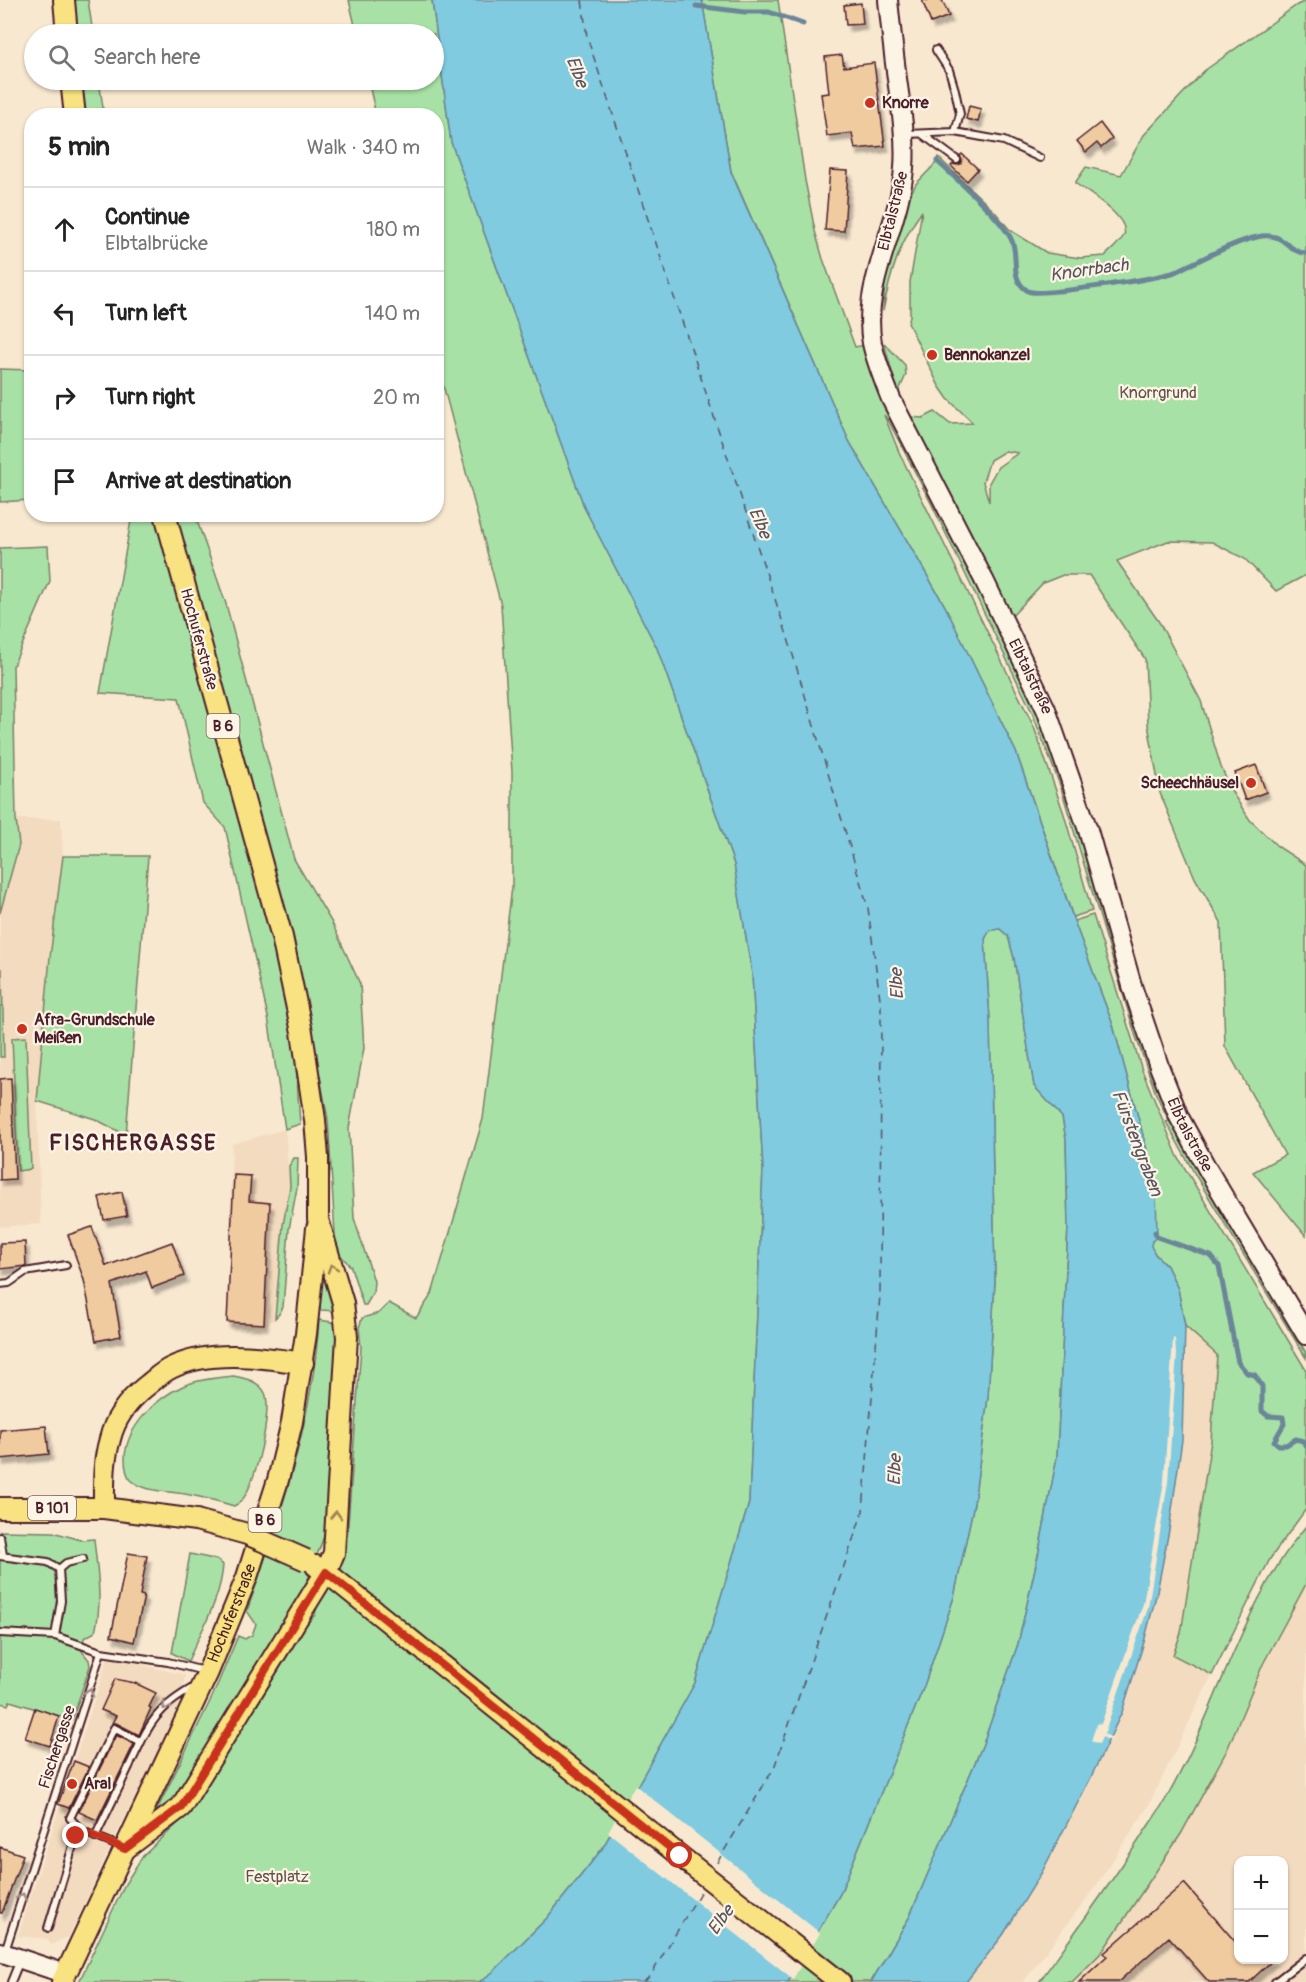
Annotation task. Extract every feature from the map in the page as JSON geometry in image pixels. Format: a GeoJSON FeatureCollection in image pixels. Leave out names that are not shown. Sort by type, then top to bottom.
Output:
{"type":"FeatureCollection","features":[{"type":"Feature","properties":{"kind":"main road"},"geometry":{"type":"LineString","coordinates":[[63,0],[66,24]]}},
{"type":"Feature","properties":{"kind":"main road"},"geometry":{"type":"LineString","coordinates":[[72,90],[74,108]]}},
{"type":"Feature","properties":{"kind":"main road","name":"Hochuferstraße"},"geometry":{"type":"LineString","coordinates":[[64,1978],[205,1677],[247,1577],[278,1480],[303,1363],[318,1219],[318,1157],[315,1120],[302,1032],[282,937],[167,522]]}},
{"type":"Feature","properties":{"kind":"main road"},"geometry":{"type":"LineString","coordinates":[[125,1849],[181,1807],[326,1572],[334,1553],[347,1337],[343,1303],[318,1219]]}},
{"type":"Feature","properties":{"kind":"main road"},"geometry":{"type":"LineString","coordinates":[[104,1508],[104,1464],[110,1438],[119,1416],[139,1392],[168,1369],[196,1360],[219,1357],[269,1358],[303,1363]]}},
{"type":"Feature","properties":{"kind":"main road","name":"B 101"},"geometry":{"type":"LineString","coordinates":[[0,1508],[104,1508],[196,1520],[247,1534],[306,1560],[326,1572],[840,1982]]}},
{"type":"Feature","properties":{"kind":"street","name":"Elbtalstraße"},"geometry":{"type":"LineString","coordinates":[[888,0],[912,134],[905,154],[898,206],[880,264],[871,317],[872,344],[896,409],[984,580],[1046,709],[1088,830],[1133,989],[1179,1117],[1306,1335]]}},
{"type":"Feature","properties":{"kind":"street"},"geometry":{"type":"LineString","coordinates":[[8,1954],[64,1978]]}},
{"type":"Feature","properties":{"kind":"lane"},"geometry":{"type":"LineString","coordinates":[[936,50],[949,70],[955,90],[960,114],[956,132]]}},
{"type":"Feature","properties":{"kind":"lane"},"geometry":{"type":"LineString","coordinates":[[912,134],[956,132],[1004,141],[1040,158]]}},
{"type":"Feature","properties":{"kind":"lane"},"geometry":{"type":"LineString","coordinates":[[912,134],[957,160]]}},
{"type":"Feature","properties":{"kind":"lane"},"geometry":{"type":"LineString","coordinates":[[0,1284],[9,1283],[25,1272],[66,1265]]}},
{"type":"Feature","properties":{"kind":"lane"},"geometry":{"type":"LineString","coordinates":[[0,1537],[1,1556],[48,1562],[59,1569]]}},
{"type":"Feature","properties":{"kind":"lane"},"geometry":{"type":"LineString","coordinates":[[59,1569],[66,1563],[83,1559]]}},
{"type":"Feature","properties":{"kind":"lane"},"geometry":{"type":"LineString","coordinates":[[55,1636],[61,1601],[59,1569]]}},
{"type":"Feature","properties":{"kind":"lane"},"geometry":{"type":"LineString","coordinates":[[0,1633],[55,1636],[101,1652],[168,1662],[205,1677]]}},
{"type":"Feature","properties":{"kind":"lane","name":"Fischergasse"},"geometry":{"type":"LineString","coordinates":[[11,1982],[8,1954],[101,1652]]}},
{"type":"Feature","properties":{"kind":"lane"},"geometry":{"type":"LineString","coordinates":[[95,1838],[150,1723],[173,1699],[205,1677]]}},
{"type":"Feature","properties":{"kind":"lane"},"geometry":{"type":"LineString","coordinates":[[125,1849],[82,1831],[70,1818],[114,1728],[141,1742]]}},
{"type":"Feature","properties":{"kind":"lane"},"geometry":{"type":"LineString","coordinates":[[48,1928],[76,1836],[82,1831]]}},
{"type":"Feature","properties":{"kind":"lane"},"geometry":{"type":"LineString","coordinates":[[1275,1982],[1306,1958]]}},
{"type":"Feature","properties":{"kind":"shaded area","name":"Afra-Grundschule Meißen"},"geometry":{"type":"Polygon","coordinates":[[[16,819],[61,819],[63,856],[50,957],[37,1101],[41,1224],[0,1227],[0,913],[19,845],[16,819]]]}},
{"type":"Feature","properties":{"kind":"shaded area"},"geometry":{"type":"Polygon","coordinates":[[[285,1129],[290,1187],[275,1318],[266,1326],[227,1327],[232,1144],[285,1129]]]}},
{"type":"Feature","properties":{"kind":"shaded area"},"geometry":{"type":"Polygon","coordinates":[[[1185,1326],[1217,1354],[1211,1441],[1181,1633],[1173,1655],[1212,1675],[1149,1805],[1096,1886],[1023,1982],[966,1982],[1003,1935],[1042,1872],[1122,1712],[1157,1592],[1169,1530],[1182,1440],[1185,1326]]]}},
{"type":"Feature","properties":{"kind":"shaded area"},"geometry":{"type":"Polygon","coordinates":[[[1306,1584],[1306,1982],[1072,1982],[1102,1952],[1181,1834],[1227,1750],[1263,1664],[1306,1584]]]}},
{"type":"Feature","properties":{"kind":"shaded area"},"geometry":{"type":"Polygon","coordinates":[[[108,1657],[185,1675],[179,1710],[118,1831],[69,1936],[51,1945],[47,1939],[18,1936],[108,1657]]]}},
{"type":"Feature","properties":{"kind":"green space"},"geometry":{"type":"Polygon","coordinates":[[[63,0],[88,0],[92,24],[68,24],[63,0]]]}},
{"type":"Feature","properties":{"kind":"green space"},"geometry":{"type":"Polygon","coordinates":[[[349,0],[432,0],[435,24],[355,24],[349,0]]]}},
{"type":"Feature","properties":{"kind":"green space"},"geometry":{"type":"Polygon","coordinates":[[[702,0],[778,0],[805,180],[815,231],[855,347],[865,345],[1044,722],[1171,1121],[1306,1353],[1306,1358],[1166,1122],[1169,1121],[1156,1094],[1135,1034],[1061,788],[1032,712],[932,505],[884,415],[899,452],[1034,727],[1064,814],[1092,911],[1073,917],[1016,752],[945,606],[849,441],[731,171],[702,0]]]}},
{"type":"Feature","properties":{"kind":"green space","name":"Knorrgrund"},"geometry":{"type":"Polygon","coordinates":[[[1306,1],[1306,575],[1276,591],[1245,559],[1212,542],[1168,541],[1117,561],[1159,622],[1201,701],[1221,767],[1233,794],[1250,820],[1277,846],[1306,865],[1306,1236],[1253,1172],[1285,1155],[1225,1046],[1221,922],[1195,878],[1160,793],[1148,724],[1145,659],[1089,575],[1063,575],[1043,583],[1011,617],[910,417],[923,418],[935,412],[950,424],[973,423],[948,399],[939,386],[908,323],[910,282],[922,211],[914,222],[897,258],[883,311],[885,281],[908,199],[916,184],[935,164],[938,157],[996,213],[1010,230],[1047,253],[1080,258],[1105,256],[1123,238],[1124,228],[1115,213],[1075,183],[1086,167],[1121,175],[1144,135],[1204,71],[1306,1]],[[1005,451],[990,460],[983,482],[989,502],[989,483],[998,467],[1018,453],[1005,451]]]}},
{"type":"Feature","properties":{"kind":"green space"},"geometry":{"type":"Polygon","coordinates":[[[81,90],[100,90],[103,108],[85,108],[81,90]]]}},
{"type":"Feature","properties":{"kind":"green space","name":"Festplatz"},"geometry":{"type":"Polygon","coordinates":[[[370,90],[444,90],[451,142],[585,509],[657,648],[734,864],[752,974],[763,1169],[749,1503],[695,1683],[602,1849],[547,1918],[493,1972],[479,1982],[79,1982],[125,1884],[142,1857],[191,1811],[303,1628],[315,1615],[326,1572],[346,1552],[361,1347],[359,1328],[362,1318],[379,1313],[389,1303],[416,1318],[432,1294],[483,1119],[512,887],[512,772],[501,605],[444,389],[444,108],[374,108],[370,90]]]}},
{"type":"Feature","properties":{"kind":"green space"},"geometry":{"type":"Polygon","coordinates":[[[884,343],[905,365],[906,375],[898,393],[884,343]]]}},
{"type":"Feature","properties":{"kind":"green space"},"geometry":{"type":"Polygon","coordinates":[[[0,369],[24,370],[24,500],[0,502],[0,369]]]}},
{"type":"Feature","properties":{"kind":"green space"},"geometry":{"type":"Polygon","coordinates":[[[131,522],[156,522],[223,757],[293,1021],[300,1124],[285,1129],[268,1017],[225,827],[203,803],[179,698],[100,693],[131,522]]]}},
{"type":"Feature","properties":{"kind":"green space"},"geometry":{"type":"Polygon","coordinates":[[[178,522],[197,522],[226,604],[294,859],[332,923],[360,984],[364,1048],[349,1128],[354,1218],[374,1281],[373,1293],[366,1305],[363,1305],[351,1267],[336,1250],[328,1119],[294,939],[178,522]]]}},
{"type":"Feature","properties":{"kind":"green space"},"geometry":{"type":"Polygon","coordinates":[[[48,546],[50,581],[13,666],[16,819],[19,845],[0,913],[0,548],[48,546]]]}},
{"type":"Feature","properties":{"kind":"green space"},"geometry":{"type":"Polygon","coordinates":[[[63,856],[148,856],[126,1135],[95,1119],[37,1101],[50,957],[63,856]]]}},
{"type":"Feature","properties":{"kind":"green space"},"geometry":{"type":"Polygon","coordinates":[[[1093,915],[1142,1070],[1178,1157],[1306,1370],[1306,1509],[1270,1559],[1212,1675],[1173,1655],[1181,1633],[1211,1441],[1217,1355],[1185,1326],[1178,1289],[1167,1266],[1150,1246],[1156,1183],[1113,1025],[1074,921],[1093,915]]]}},
{"type":"Feature","properties":{"kind":"green space"},"geometry":{"type":"Polygon","coordinates":[[[1000,929],[1008,936],[1014,958],[1034,1086],[1062,1117],[1066,1139],[1068,1227],[1057,1457],[1039,1551],[1018,1644],[983,1744],[909,1918],[871,1982],[788,1982],[840,1894],[924,1686],[954,1597],[974,1503],[988,1397],[995,1281],[990,1021],[985,939],[990,930],[1000,929]]]}},
{"type":"Feature","properties":{"kind":"green space"},"geometry":{"type":"Polygon","coordinates":[[[0,969],[2,969],[4,1057],[0,1057],[0,969]]]}},
{"type":"Feature","properties":{"kind":"green space"},"geometry":{"type":"Polygon","coordinates":[[[26,1037],[31,1169],[18,1171],[12,1038],[26,1037]]]}},
{"type":"Feature","properties":{"kind":"green space"},"geometry":{"type":"Polygon","coordinates":[[[294,1158],[298,1158],[297,1188],[289,1229],[283,1307],[275,1318],[283,1225],[290,1187],[289,1166],[294,1158]]]}},
{"type":"Feature","properties":{"kind":"green space"},"geometry":{"type":"Polygon","coordinates":[[[322,1267],[324,1267],[337,1311],[320,1310],[322,1267]]]}},
{"type":"Feature","properties":{"kind":"green space"},"geometry":{"type":"Polygon","coordinates":[[[319,1320],[338,1323],[340,1346],[326,1531],[304,1590],[167,1809],[154,1816],[213,1695],[238,1636],[245,1639],[252,1635],[256,1624],[247,1611],[293,1468],[310,1394],[319,1320]]]}},
{"type":"Feature","properties":{"kind":"green space"},"geometry":{"type":"Polygon","coordinates":[[[233,1376],[247,1379],[259,1386],[265,1393],[267,1402],[265,1431],[257,1464],[247,1492],[241,1501],[234,1506],[191,1495],[149,1489],[131,1480],[126,1467],[127,1446],[144,1415],[173,1391],[208,1379],[233,1376]]]}},
{"type":"Feature","properties":{"kind":"green space"},"geometry":{"type":"Polygon","coordinates":[[[1306,1526],[1306,1584],[1263,1664],[1227,1750],[1181,1834],[1102,1952],[1072,1982],[1039,1982],[1115,1876],[1167,1796],[1188,1757],[1248,1621],[1284,1556],[1306,1526]]]}},
{"type":"Feature","properties":{"kind":"green space"},"geometry":{"type":"Polygon","coordinates":[[[0,1531],[53,1532],[81,1540],[94,1539],[99,1609],[95,1632],[84,1638],[82,1651],[89,1660],[90,1666],[72,1720],[10,1701],[8,1705],[0,1703],[0,1531]]]}},
{"type":"Feature","properties":{"kind":"green space"},"geometry":{"type":"Polygon","coordinates":[[[190,1554],[218,1560],[223,1565],[219,1590],[188,1661],[172,1653],[190,1554]]]}},
{"type":"Feature","properties":{"kind":"water","name":"Elbe"},"geometry":{"type":"Polygon","coordinates":[[[432,0],[702,0],[731,172],[849,441],[945,606],[1016,752],[1074,921],[1113,1025],[1156,1183],[1157,1237],[1152,1241],[1151,1246],[1155,1254],[1167,1266],[1178,1289],[1185,1326],[1182,1440],[1157,1592],[1122,1712],[1090,1779],[1042,1872],[1003,1935],[966,1982],[871,1982],[909,1918],[983,1744],[1018,1644],[1057,1457],[1068,1227],[1066,1139],[1062,1117],[1034,1086],[1014,958],[1008,936],[1000,929],[990,930],[985,939],[990,1021],[995,1281],[988,1397],[974,1503],[954,1597],[924,1686],[840,1894],[788,1982],[479,1982],[493,1972],[547,1918],[602,1849],[695,1683],[749,1503],[763,1169],[752,974],[734,864],[657,648],[585,509],[451,142],[444,90],[444,24],[435,24],[432,0]]]}},
{"type":"Feature","properties":{"kind":"pier"},"geometry":{"type":"Polygon","coordinates":[[[1173,1338],[1177,1354],[1168,1482],[1148,1608],[1104,1734],[1113,1738],[1111,1741],[1102,1737],[1099,1744],[1091,1741],[1097,1723],[1101,1724],[1143,1604],[1164,1481],[1173,1338]]]}},
{"type":"Feature","properties":{"kind":"pier"},"geometry":{"type":"Polygon","coordinates":[[[635,1785],[820,1933],[793,1979],[608,1832],[635,1785]]]}},
{"type":"Feature","properties":{"kind":"building"},"geometry":{"type":"Polygon","coordinates":[[[922,0],[942,0],[949,16],[931,23],[922,0]]]}},
{"type":"Feature","properties":{"kind":"building"},"geometry":{"type":"Polygon","coordinates":[[[861,3],[863,24],[846,25],[844,5],[861,3]]]}},
{"type":"Feature","properties":{"kind":"building"},"geometry":{"type":"Polygon","coordinates":[[[842,55],[844,67],[874,63],[885,146],[855,149],[852,133],[827,136],[821,94],[829,93],[825,57],[842,55]]]}},
{"type":"Feature","properties":{"kind":"building"},"geometry":{"type":"Polygon","coordinates":[[[969,106],[981,109],[978,122],[966,119],[969,106]]]}},
{"type":"Feature","properties":{"kind":"building"},"geometry":{"type":"Polygon","coordinates":[[[1100,123],[1112,139],[1101,148],[1097,143],[1086,152],[1077,141],[1100,123]]]}},
{"type":"Feature","properties":{"kind":"building"},"geometry":{"type":"Polygon","coordinates":[[[962,154],[978,169],[967,181],[951,166],[961,164],[962,154]]]}},
{"type":"Feature","properties":{"kind":"building"},"geometry":{"type":"Polygon","coordinates":[[[830,170],[848,171],[844,231],[825,230],[830,170]]]}},
{"type":"Feature","properties":{"kind":"building","name":"Scheechhäusel"},"geometry":{"type":"Polygon","coordinates":[[[1256,765],[1266,792],[1245,800],[1235,773],[1256,765]]]}},
{"type":"Feature","properties":{"kind":"building"},"geometry":{"type":"Polygon","coordinates":[[[11,1078],[15,1179],[0,1180],[0,1079],[11,1078]]]}},
{"type":"Feature","properties":{"kind":"building"},"geometry":{"type":"Polygon","coordinates":[[[234,1175],[251,1176],[249,1201],[270,1203],[264,1324],[227,1322],[234,1175]]]}},
{"type":"Feature","properties":{"kind":"building"},"geometry":{"type":"Polygon","coordinates":[[[122,1192],[127,1216],[104,1220],[99,1197],[122,1192]]]}},
{"type":"Feature","properties":{"kind":"building"},"geometry":{"type":"Polygon","coordinates":[[[92,1227],[106,1266],[172,1242],[184,1276],[152,1288],[146,1271],[112,1284],[121,1336],[96,1341],[84,1280],[68,1235],[92,1227]]]}},
{"type":"Feature","properties":{"kind":"building"},"geometry":{"type":"Polygon","coordinates":[[[25,1242],[26,1266],[0,1269],[0,1243],[25,1242]]]}},
{"type":"Feature","properties":{"kind":"building"},"geometry":{"type":"Polygon","coordinates":[[[46,1426],[49,1454],[0,1459],[0,1430],[46,1426]]]}},
{"type":"Feature","properties":{"kind":"building"},"geometry":{"type":"Polygon","coordinates":[[[128,1553],[147,1556],[140,1595],[144,1596],[134,1642],[111,1636],[128,1553]]]}},
{"type":"Feature","properties":{"kind":"building"},"geometry":{"type":"Polygon","coordinates":[[[115,1679],[135,1683],[156,1693],[139,1735],[112,1723],[116,1716],[101,1710],[115,1679]]]}},
{"type":"Feature","properties":{"kind":"building"},"geometry":{"type":"Polygon","coordinates":[[[35,1708],[59,1716],[50,1746],[25,1738],[35,1708]]]}},
{"type":"Feature","properties":{"kind":"building"},"geometry":{"type":"Polygon","coordinates":[[[116,1735],[134,1744],[97,1820],[79,1812],[116,1735]]]}},
{"type":"Feature","properties":{"kind":"building","name":"Aral"},"geometry":{"type":"Polygon","coordinates":[[[74,1761],[89,1767],[69,1808],[58,1804],[74,1761]]]}},
{"type":"Feature","properties":{"kind":"building"},"geometry":{"type":"Polygon","coordinates":[[[0,1847],[23,1855],[2,1913],[0,1913],[0,1847]]]}},
{"type":"Feature","properties":{"kind":"building"},"geometry":{"type":"Polygon","coordinates":[[[1184,1883],[1234,1940],[1234,1964],[1269,1964],[1249,1982],[1209,1982],[1169,1937],[1118,1982],[1079,1982],[1107,1956],[1104,1953],[1184,1883]]]}},
{"type":"Feature","properties":{"kind":"waterway","name":"Knorrbach"},"geometry":{"type":"LineString","coordinates":[[696,6],[745,12],[769,12],[803,24]]}},
{"type":"Feature","properties":{"kind":"waterway","name":"Knorrbach"},"geometry":{"type":"LineString","coordinates":[[937,161],[978,199],[1007,232],[1014,247],[1018,281],[1028,291],[1072,290],[1171,273],[1231,245],[1257,237],[1274,237],[1294,250],[1306,253]]}},
{"type":"Feature","properties":{"kind":"waterway","name":"Fürstengraben"},"geometry":{"type":"LineString","coordinates":[[1155,1232],[1157,1237],[1211,1256],[1219,1266],[1238,1362],[1247,1373],[1255,1375],[1262,1386],[1262,1411],[1268,1416],[1283,1417],[1284,1424],[1274,1441],[1279,1445],[1286,1445],[1296,1439],[1303,1441],[1306,1446]]}},
{"type":"Feature","properties":{"kind":"ferry route"},"geometry":{"type":"LineString","coordinates":[[582,0],[587,37],[787,635],[868,908],[881,1006],[880,1295],[863,1511],[774,1768],[712,1871]]}},
{"type":"Feature","properties":{"kind":"ferry route"},"geometry":{"type":"LineString","coordinates":[[644,1982],[651,1975],[704,1886]]}},
{"type":"Feature","properties":{"kind":"place","name":"Knorre"},"geometry":{"type":"Point","coordinates":[870,103]}},
{"type":"Feature","properties":{"kind":"place","name":"Bennokanzel"},"geometry":{"type":"Point","coordinates":[932,355]}},
{"type":"Feature","properties":{"kind":"place","name":"Scheechhäusel"},"geometry":{"type":"Point","coordinates":[1251,783]}},
{"type":"Feature","properties":{"kind":"place","name":"Afra-Grundschule Meißen"},"geometry":{"type":"Point","coordinates":[22,1029]}},
{"type":"Feature","properties":{"kind":"place","name":"Aral"},"geometry":{"type":"Point","coordinates":[72,1784]}},
{"type":"Feature","properties":{"kind":"district","name":"FISCHERGASSE"},"geometry":{"type":"Point","coordinates":[133,1143]}},
{"type":"Feature","properties":{"kind":"route"},"geometry":{"type":"LineString","coordinates":[[76,1836],[82,1831],[125,1849],[181,1807],[326,1572],[680,1856]]}}]}
